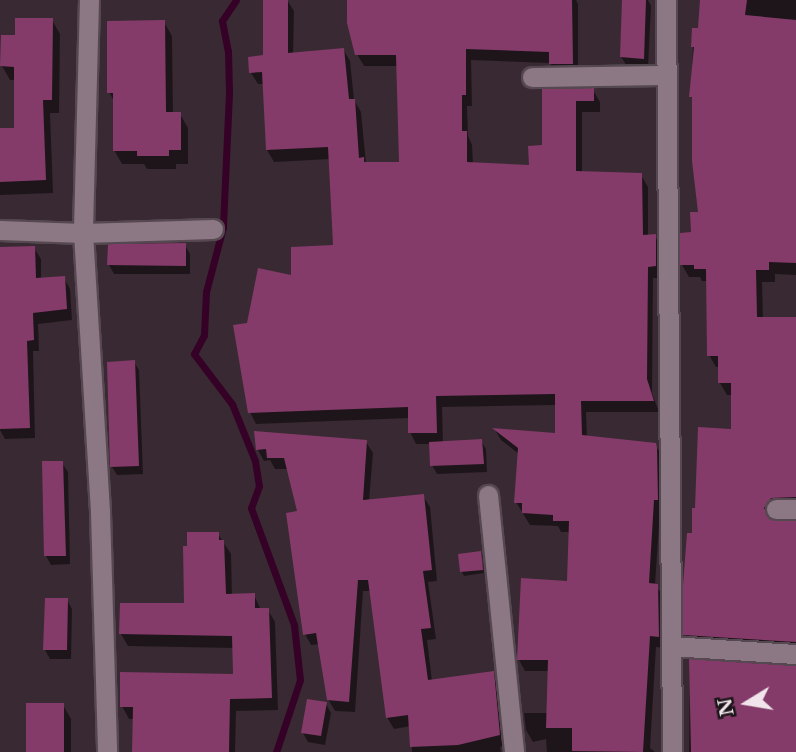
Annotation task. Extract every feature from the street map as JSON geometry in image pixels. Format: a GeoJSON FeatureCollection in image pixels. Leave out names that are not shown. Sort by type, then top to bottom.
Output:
{"type":"FeatureCollection","features":[{"type":"Feature","properties":{"kind":"street"},"geometry":{"type":"LineString","coordinates":[[89,0],[83,233],[100,512],[107,752]]}},
{"type":"Feature","properties":{"kind":"street"},"geometry":{"type":"LineString","coordinates":[[666,0],[672,752]]}},
{"type":"Feature","properties":{"kind":"street"},"geometry":{"type":"LineString","coordinates":[[532,77],[666,75]]}},
{"type":"Feature","properties":{"kind":"street"},"geometry":{"type":"LineString","coordinates":[[0,230],[83,233],[213,229]]}},
{"type":"Feature","properties":{"kind":"street"},"geometry":{"type":"LineString","coordinates":[[488,495],[514,752]]}},
{"type":"Feature","properties":{"kind":"street"},"geometry":{"type":"LineString","coordinates":[[776,509],[796,509]]}},
{"type":"Feature","properties":{"kind":"street"},"geometry":{"type":"LineString","coordinates":[[671,646],[796,654]]}},
{"type":"Feature","properties":{"kind":"building"},"geometry":{"type":"Polygon","coordinates":[[[263,0],[288,0],[288,53],[344,48],[349,99],[355,99],[359,158],[364,157],[364,162],[399,162],[396,55],[355,55],[347,23],[347,0],[572,0],[573,64],[549,64],[549,52],[466,49],[466,95],[462,95],[462,131],[467,131],[467,162],[529,165],[528,146],[542,145],[542,89],[594,88],[594,101],[576,101],[576,171],[642,173],[643,235],[656,234],[656,266],[648,267],[647,379],[654,401],[581,401],[582,435],[656,443],[657,448],[658,500],[654,500],[649,583],[658,584],[659,637],[650,636],[643,752],[572,751],[572,728],[546,728],[548,660],[517,660],[521,578],[567,581],[569,521],[553,521],[553,515],[522,513],[522,503],[514,503],[518,448],[492,428],[555,433],[555,394],[436,396],[437,433],[408,433],[408,407],[248,413],[233,325],[247,323],[258,268],[291,275],[291,247],[333,245],[328,147],[266,150],[262,72],[249,73],[248,57],[263,55],[263,0]]]}},
{"type":"Feature","properties":{"kind":"building"},"geometry":{"type":"Polygon","coordinates":[[[622,0],[646,0],[644,59],[620,57],[622,0]]]}},
{"type":"Feature","properties":{"kind":"building"},"geometry":{"type":"Polygon","coordinates":[[[700,0],[747,0],[745,15],[796,20],[796,263],[769,262],[769,270],[756,270],[757,317],[796,317],[796,497],[771,498],[764,508],[771,520],[796,521],[796,642],[683,635],[683,585],[687,533],[692,533],[692,508],[695,508],[698,427],[731,429],[731,383],[718,383],[718,356],[707,356],[706,269],[694,269],[694,265],[680,265],[680,233],[691,232],[690,212],[698,212],[692,161],[692,97],[689,97],[694,47],[691,47],[692,28],[698,28],[700,0]]]}},
{"type":"Feature","properties":{"kind":"building"},"geometry":{"type":"Polygon","coordinates":[[[15,18],[53,18],[52,100],[43,100],[46,180],[0,182],[0,128],[14,128],[14,67],[0,66],[1,35],[15,35],[15,18]]]}},
{"type":"Feature","properties":{"kind":"building"},"geometry":{"type":"Polygon","coordinates":[[[165,20],[166,112],[181,112],[181,150],[169,150],[169,156],[137,156],[137,151],[113,151],[113,93],[107,93],[107,21],[165,20]]]}},
{"type":"Feature","properties":{"kind":"building"},"geometry":{"type":"Polygon","coordinates":[[[186,243],[186,266],[107,265],[108,244],[186,243]]]}},
{"type":"Feature","properties":{"kind":"building"},"geometry":{"type":"Polygon","coordinates":[[[35,246],[36,278],[65,276],[67,309],[33,313],[34,340],[27,341],[30,428],[0,429],[0,247],[35,246]]]}},
{"type":"Feature","properties":{"kind":"building"},"geometry":{"type":"Polygon","coordinates":[[[135,360],[139,466],[110,467],[107,362],[135,360]]]}},
{"type":"Feature","properties":{"kind":"building"},"geometry":{"type":"Polygon","coordinates":[[[254,431],[367,440],[363,500],[424,494],[432,570],[423,571],[431,628],[421,629],[428,680],[494,671],[500,735],[458,745],[410,747],[408,715],[386,718],[368,580],[358,580],[349,702],[327,700],[316,633],[303,635],[286,513],[297,511],[284,458],[267,458],[266,449],[256,450],[254,431]]]}},
{"type":"Feature","properties":{"kind":"building"},"geometry":{"type":"Polygon","coordinates":[[[482,439],[484,464],[430,466],[429,442],[482,439]]]}},
{"type":"Feature","properties":{"kind":"building"},"geometry":{"type":"Polygon","coordinates":[[[42,461],[63,461],[66,556],[44,556],[42,461]]]}},
{"type":"Feature","properties":{"kind":"building"},"geometry":{"type":"Polygon","coordinates":[[[187,532],[219,532],[219,540],[224,540],[226,594],[255,593],[255,608],[269,608],[272,698],[230,699],[229,752],[132,752],[133,707],[120,707],[120,672],[233,674],[232,636],[119,634],[120,603],[184,603],[183,546],[187,546],[187,532]]]}},
{"type":"Feature","properties":{"kind":"building"},"geometry":{"type":"Polygon","coordinates":[[[481,551],[483,570],[460,572],[458,554],[481,551]]]}},
{"type":"Feature","properties":{"kind":"building"},"geometry":{"type":"Polygon","coordinates":[[[45,598],[68,598],[67,650],[43,650],[45,598]]]}},
{"type":"Feature","properties":{"kind":"building"},"geometry":{"type":"Polygon","coordinates":[[[689,659],[796,666],[796,752],[691,752],[689,659]]]}},
{"type":"Feature","properties":{"kind":"building"},"geometry":{"type":"Polygon","coordinates":[[[307,699],[327,702],[321,736],[301,733],[307,699]]]}},
{"type":"Feature","properties":{"kind":"building"},"geometry":{"type":"Polygon","coordinates":[[[26,703],[64,703],[64,752],[26,752],[26,703]]]}},
{"type":"Feature","properties":{"kind":"waterway"},"geometry":{"type":"LineString","coordinates":[[236,0],[222,21],[228,51],[229,93],[223,227],[206,292],[204,335],[194,354],[232,404],[255,461],[259,486],[251,508],[294,625],[300,680],[276,752]]}}]}
